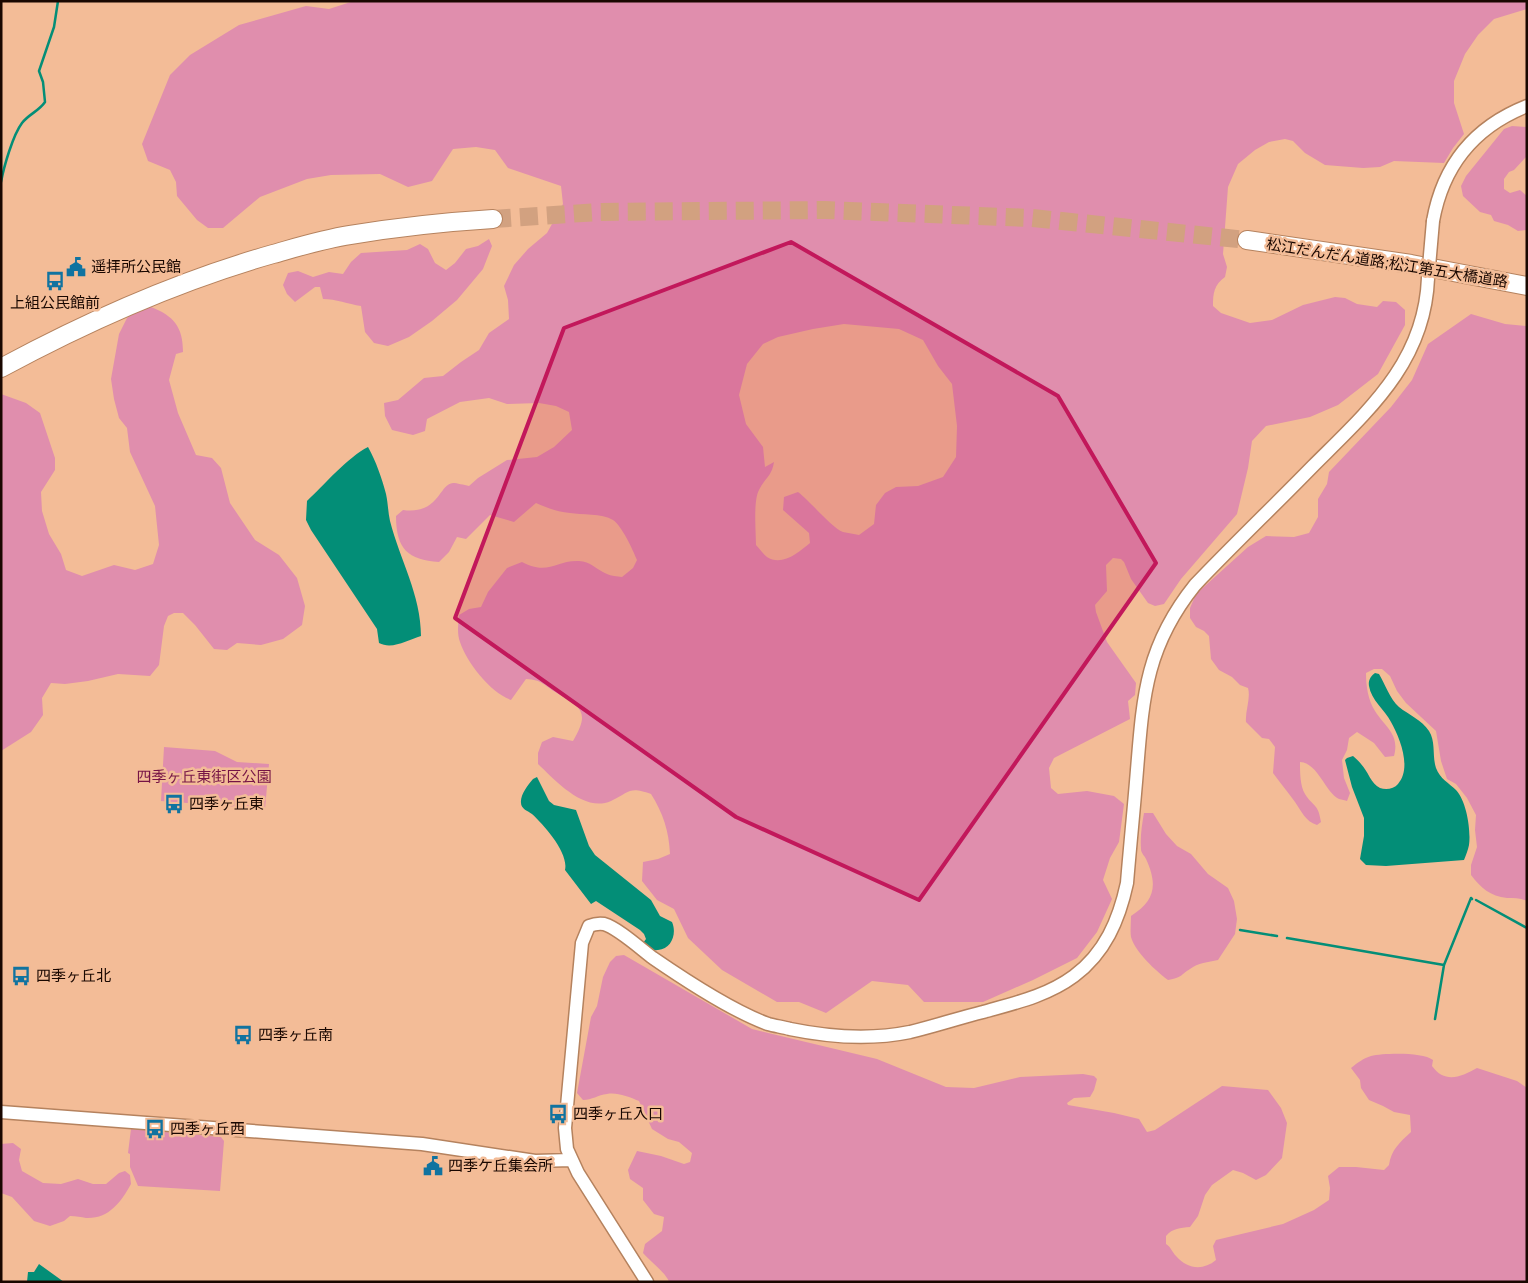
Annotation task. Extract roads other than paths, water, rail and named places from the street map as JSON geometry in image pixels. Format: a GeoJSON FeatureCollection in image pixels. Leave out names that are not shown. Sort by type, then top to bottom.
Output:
{"type":"FeatureCollection","features":[{"type":"Feature","properties":{"kind":"highway"},"geometry":{"type":"LineString","coordinates":[[1,368],[43,345],[118,309],[188,281],[250,260],[349,235],[427,224],[493,219]]}},
{"type":"Feature","properties":{"kind":"highway","name":"松江だんだん道路;松江第五大橋道路"},"geometry":{"type":"LineString","coordinates":[[1247,240],[1412,264],[1527,286]]}},
{"type":"Feature","properties":{"kind":"street"},"geometry":{"type":"LineString","coordinates":[[646,1282],[571,1160],[567,1149],[565,1128],[582,943],[589,926],[596,923],[614,928],[656,960],[738,1010],[769,1024],[844,1037],[909,1032],[1032,998],[1055,989],[1075,975],[1105,944],[1116,923],[1123,902],[1127,884],[1144,696],[1154,656],[1163,635],[1184,600],[1195,586],[1349,430],[1377,401],[1392,382],[1411,350],[1428,295],[1433,221],[1438,197],[1443,186],[1463,151],[1488,127],[1503,117],[1527,106]]}},
{"type":"Feature","properties":{"kind":"street"},"geometry":{"type":"LineString","coordinates":[[1,1112],[422,1144],[535,1161],[571,1160]]}},
{"type":"Feature","properties":{"kind":"water"},"geometry":{"type":"Polygon","coordinates":[[[368,447],[383,482],[390,521],[418,606],[421,636],[395,645],[379,643],[377,629],[306,520],[307,501],[344,464],[368,447]]]}},
{"type":"Feature","properties":{"kind":"water"},"geometry":{"type":"Polygon","coordinates":[[[1375,673],[1379,674],[1396,704],[1429,731],[1436,768],[1442,778],[1460,795],[1467,817],[1469,832],[1469,845],[1464,860],[1386,866],[1366,865],[1360,859],[1364,836],[1364,818],[1352,787],[1345,760],[1353,756],[1374,784],[1382,789],[1390,789],[1396,786],[1404,770],[1403,753],[1398,736],[1370,691],[1369,680],[1375,673]]]}},
{"type":"Feature","properties":{"kind":"water"},"geometry":{"type":"Polygon","coordinates":[[[537,777],[549,801],[554,805],[576,810],[589,846],[595,855],[651,900],[660,916],[672,922],[674,931],[672,940],[667,947],[656,950],[651,949],[643,943],[646,939],[640,930],[596,901],[591,904],[565,870],[563,856],[549,832],[521,805],[525,790],[533,779],[537,777]]]}},
{"type":"Feature","properties":{"kind":"water"},"geometry":{"type":"Polygon","coordinates":[[[39,1264],[64,1282],[27,1282],[28,1272],[34,1272],[39,1264]]]}},
{"type":"Feature","properties":{"kind":"waterway"},"geometry":{"type":"LineString","coordinates":[[1,182],[15,135],[22,123],[45,102],[43,82],[39,71],[54,27],[58,1]]}},
{"type":"Feature","properties":{"kind":"waterway"},"geometry":{"type":"LineString","coordinates":[[1287,938],[1444,965],[1472,899]]}},
{"type":"Feature","properties":{"kind":"waterway"},"geometry":{"type":"LineString","coordinates":[[1476,900],[1527,928]]}},
{"type":"Feature","properties":{"kind":"waterway"},"geometry":{"type":"LineString","coordinates":[[1240,930],[1277,936]]}},
{"type":"Feature","properties":{"kind":"waterway"},"geometry":{"type":"LineString","coordinates":[[1435,1019],[1444,965]]}},
{"type":"Feature","properties":{"kind":"tunnel"},"geometry":{"type":"LineString","coordinates":[[493,219],[598,212],[825,210],[1032,218],[1247,240]]}},
{"type":"Feature","properties":{"kind":"place","name":"遥拝所公民館"},"geometry":{"type":"Point","coordinates":[76,267]}},
{"type":"Feature","properties":{"kind":"place","name":"上組公民館前"},"geometry":{"type":"Point","coordinates":[55,281]}},
{"type":"Feature","properties":{"kind":"place","name":"四季ヶ丘東"},"geometry":{"type":"Point","coordinates":[174,804]}},
{"type":"Feature","properties":{"kind":"place","name":"四季ヶ丘北"},"geometry":{"type":"Point","coordinates":[21,976]}},
{"type":"Feature","properties":{"kind":"place","name":"四季ヶ丘南"},"geometry":{"type":"Point","coordinates":[243,1035]}},
{"type":"Feature","properties":{"kind":"place","name":"四季ヶ丘入口"},"geometry":{"type":"Point","coordinates":[558,1114]}},
{"type":"Feature","properties":{"kind":"place","name":"四季ヶ丘西"},"geometry":{"type":"Point","coordinates":[155,1129]}},
{"type":"Feature","properties":{"kind":"place","name":"四季ケ丘集会所"},"geometry":{"type":"Point","coordinates":[433,1166]}},
{"type":"Feature","properties":{"kind":"park label","name":"四季ヶ丘東街区公園"},"geometry":{"type":"Point","coordinates":[204,777]}}]}
